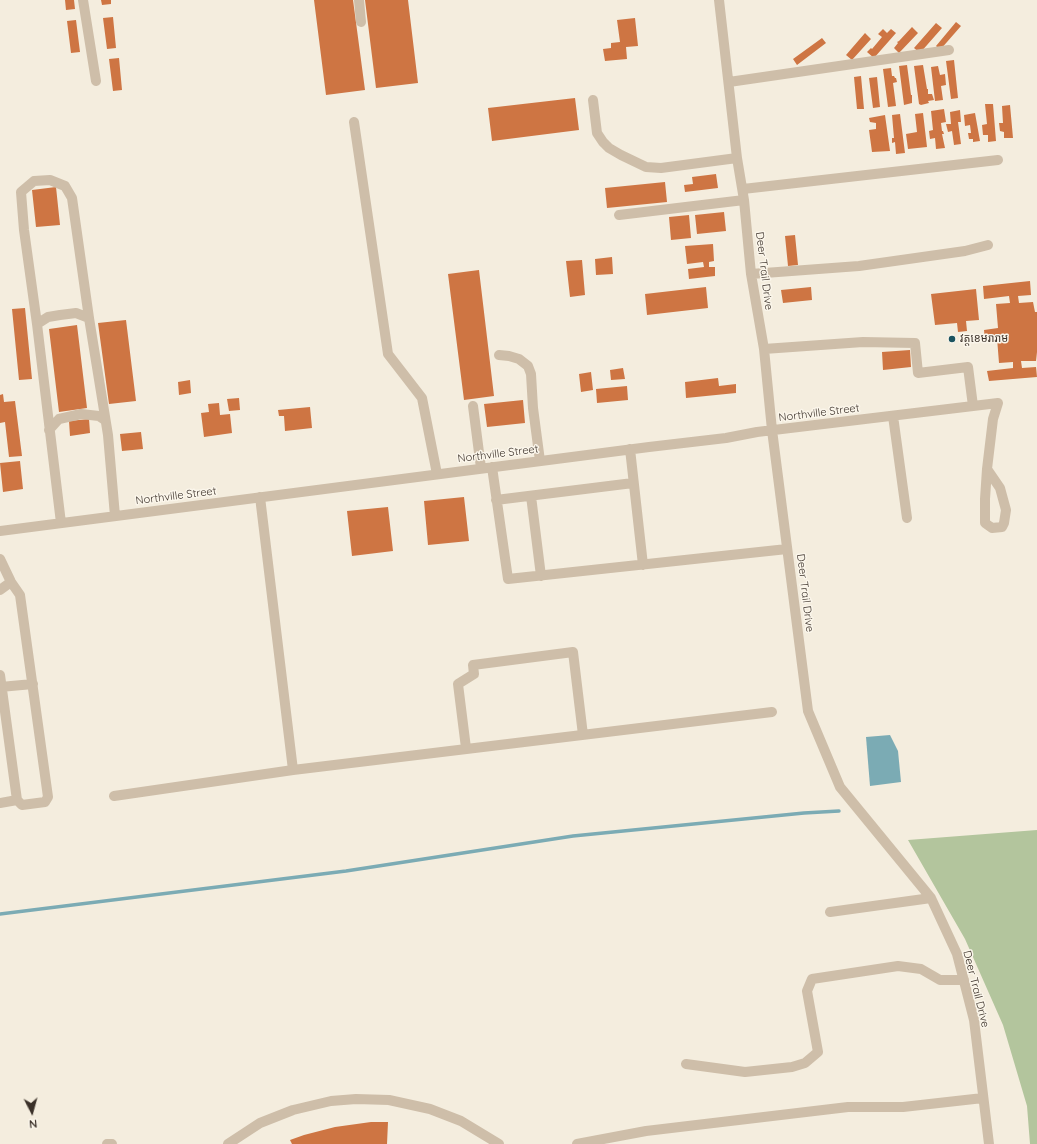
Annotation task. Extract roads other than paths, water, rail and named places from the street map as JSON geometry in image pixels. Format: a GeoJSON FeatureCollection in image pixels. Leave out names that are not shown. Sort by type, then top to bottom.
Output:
{"type":"FeatureCollection","features":[{"type":"Feature","properties":{"kind":"street"},"geometry":{"type":"LineString","coordinates":[[83,0],[96,81]]}},
{"type":"Feature","properties":{"kind":"street"},"geometry":{"type":"LineString","coordinates":[[359,0],[361,22]]}},
{"type":"Feature","properties":{"kind":"street","name":"Deer Trail Drive"},"geometry":{"type":"LineString","coordinates":[[719,0],[737,158],[743,195],[751,274],[764,349],[772,430],[808,711],[840,788],[931,898],[957,954],[974,1020],[989,1144]]}},
{"type":"Feature","properties":{"kind":"street"},"geometry":{"type":"LineString","coordinates":[[729,82],[949,50]]}},
{"type":"Feature","properties":{"kind":"street"},"geometry":{"type":"LineString","coordinates":[[593,100],[597,133],[603,142],[621,156],[646,167],[661,168],[737,158]]}},
{"type":"Feature","properties":{"kind":"street"},"geometry":{"type":"LineString","coordinates":[[354,122],[388,354],[422,398],[436,474]]}},
{"type":"Feature","properties":{"kind":"street"},"geometry":{"type":"LineString","coordinates":[[618,215],[743,195],[998,160]]}},
{"type":"Feature","properties":{"kind":"street"},"geometry":{"type":"LineString","coordinates":[[61,523],[24,230],[21,192],[34,181],[50,180],[65,186],[72,198],[105,420],[115,516]]}},
{"type":"Feature","properties":{"kind":"street"},"geometry":{"type":"LineString","coordinates":[[751,274],[859,266],[965,251],[988,245]]}},
{"type":"Feature","properties":{"kind":"street"},"geometry":{"type":"LineString","coordinates":[[37,324],[48,317],[76,313],[89,318]]}},
{"type":"Feature","properties":{"kind":"street"},"geometry":{"type":"LineString","coordinates":[[764,349],[863,342],[915,343],[918,374],[968,367],[974,406]]}},
{"type":"Feature","properties":{"kind":"street"},"geometry":{"type":"LineString","coordinates":[[499,356],[508,356],[519,359],[528,366],[531,374],[533,408],[540,461]]}},
{"type":"Feature","properties":{"kind":"street","name":"Northville Street"},"geometry":{"type":"LineString","coordinates":[[0,531],[630,449],[726,438],[772,430],[998,402],[992,418],[987,469]]}},
{"type":"Feature","properties":{"kind":"street"},"geometry":{"type":"LineString","coordinates":[[473,406],[486,468],[496,500],[508,580],[787,549]]}},
{"type":"Feature","properties":{"kind":"street"},"geometry":{"type":"LineString","coordinates":[[49,430],[59,419],[81,414],[99,416],[105,420]]}},
{"type":"Feature","properties":{"kind":"street"},"geometry":{"type":"LineString","coordinates":[[893,416],[907,518]]}},
{"type":"Feature","properties":{"kind":"street"},"geometry":{"type":"LineString","coordinates":[[630,449],[643,565]]}},
{"type":"Feature","properties":{"kind":"street"},"geometry":{"type":"LineString","coordinates":[[987,469],[1000,488],[1006,510],[1004,523],[1002,526],[992,528],[985,523],[987,469]]}},
{"type":"Feature","properties":{"kind":"street"},"geometry":{"type":"LineString","coordinates":[[496,500],[634,484]]}},
{"type":"Feature","properties":{"kind":"street"},"geometry":{"type":"LineString","coordinates":[[531,496],[542,576]]}},
{"type":"Feature","properties":{"kind":"street"},"geometry":{"type":"LineString","coordinates":[[260,497],[293,770]]}},
{"type":"Feature","properties":{"kind":"street"},"geometry":{"type":"LineString","coordinates":[[0,559],[11,582],[20,595],[48,797],[45,802],[22,805],[17,800],[0,675]]}},
{"type":"Feature","properties":{"kind":"street"},"geometry":{"type":"LineString","coordinates":[[0,590],[11,582]]}},
{"type":"Feature","properties":{"kind":"street"},"geometry":{"type":"LineString","coordinates":[[466,748],[458,684],[474,674],[473,665],[573,652],[583,735]]}},
{"type":"Feature","properties":{"kind":"street"},"geometry":{"type":"LineString","coordinates":[[1,687],[32,684]]}},
{"type":"Feature","properties":{"kind":"street"},"geometry":{"type":"LineString","coordinates":[[114,796],[293,770],[772,712]]}},
{"type":"Feature","properties":{"kind":"street"},"geometry":{"type":"LineString","coordinates":[[0,803],[17,800]]}},
{"type":"Feature","properties":{"kind":"street"},"geometry":{"type":"LineString","coordinates":[[830,912],[931,898]]}},
{"type":"Feature","properties":{"kind":"street"},"geometry":{"type":"LineString","coordinates":[[686,1064],[745,1072],[792,1067],[805,1063],[818,1052],[807,991],[812,979],[898,966],[921,969],[940,980],[964,980]]}},
{"type":"Feature","properties":{"kind":"street"},"geometry":{"type":"LineString","coordinates":[[577,1144],[646,1131],[848,1107],[903,1107],[983,1098]]}},
{"type":"Feature","properties":{"kind":"street"},"geometry":{"type":"LineString","coordinates":[[228,1144],[260,1123],[293,1110],[331,1101],[356,1099],[389,1100],[430,1109],[461,1121],[499,1144]]}},
{"type":"Feature","properties":{"kind":"street"},"geometry":{"type":"LineString","coordinates":[[107,1144],[112,1144]]}},
{"type":"Feature","properties":{"kind":"water"},"geometry":{"type":"Polygon","coordinates":[[[890,735],[898,751],[901,782],[870,786],[866,737],[890,735]]]}},
{"type":"Feature","properties":{"kind":"waterway"},"geometry":{"type":"LineString","coordinates":[[0,914],[346,871],[573,836],[804,813],[839,811]]}},
{"type":"Feature","properties":{"kind":"place","name":"វត្តខេមរារាម"},"geometry":{"type":"Point","coordinates":[952,339]}}]}
